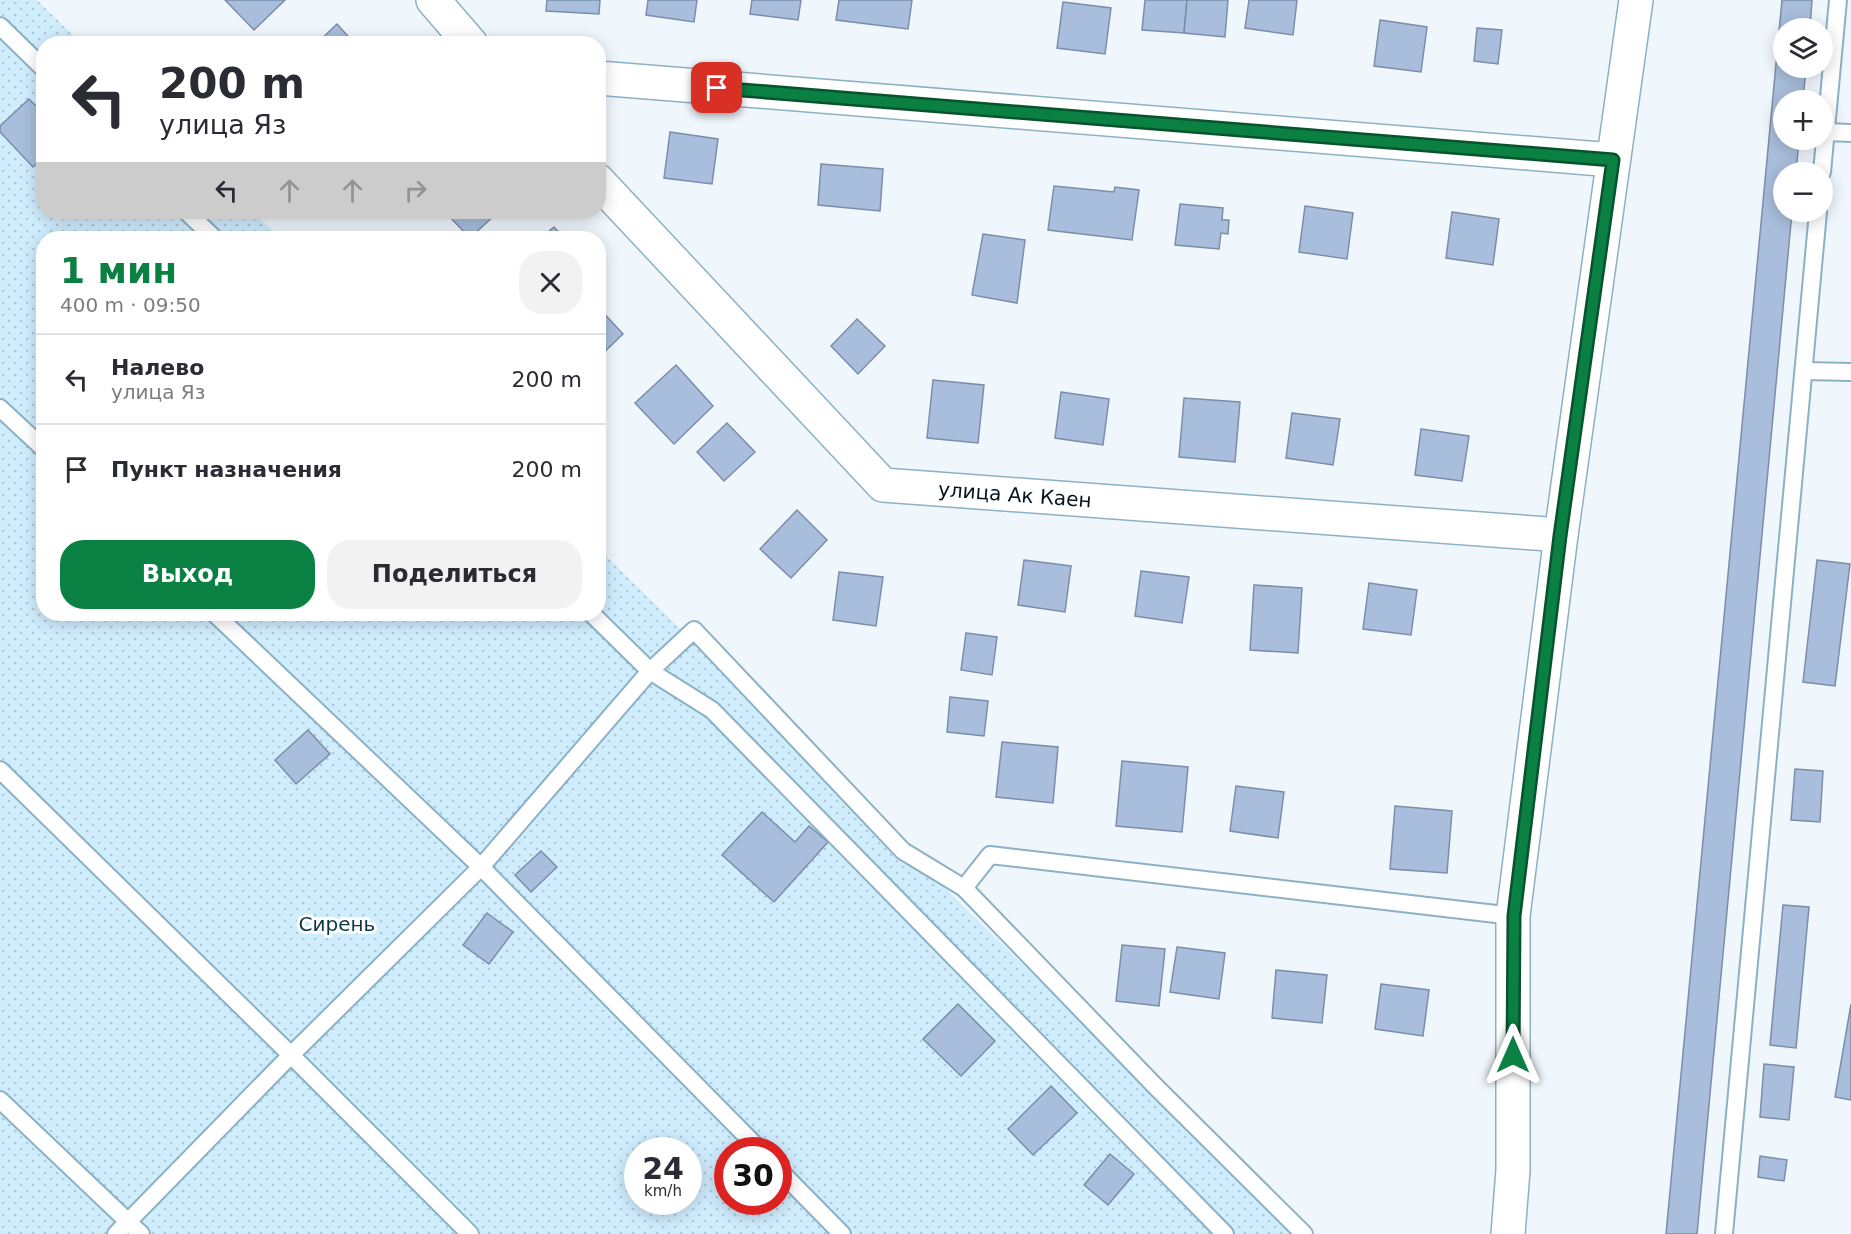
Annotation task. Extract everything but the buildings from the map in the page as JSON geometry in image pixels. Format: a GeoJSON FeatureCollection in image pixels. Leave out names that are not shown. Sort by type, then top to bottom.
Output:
{"type":"FeatureCollection","features":[{"type":"Feature","properties":{"kind":"street"},"geometry":{"type":"LineString","coordinates":[[433,0],[464,36]]}},
{"type":"Feature","properties":{"kind":"street"},"geometry":{"type":"LineString","coordinates":[[1508,1234],[1513,1170],[1514,916],[1560,536],[1636,0]]}},
{"type":"Feature","properties":{"kind":"street"},"geometry":{"type":"LineString","coordinates":[[606,79],[1613,160]]}},
{"type":"Feature","properties":{"kind":"street","name":"улица Ак Каен"},"geometry":{"type":"LineString","coordinates":[[606,190],[883,485],[1560,536]]}},
{"type":"Feature","properties":{"kind":"lane"},"geometry":{"type":"LineString","coordinates":[[1833,92],[1843,34],[1838,0]]}},
{"type":"Feature","properties":{"kind":"lane"},"geometry":{"type":"LineString","coordinates":[[0,26],[36,61]]}},
{"type":"Feature","properties":{"kind":"lane"},"geometry":{"type":"LineString","coordinates":[[1833,132],[1851,133]]}},
{"type":"Feature","properties":{"kind":"lane"},"geometry":{"type":"LineString","coordinates":[[194,219],[207,231]]}},
{"type":"Feature","properties":{"kind":"lane"},"geometry":{"type":"LineString","coordinates":[[1724,1234],[1817,222]]}},
{"type":"Feature","properties":{"kind":"lane"},"geometry":{"type":"LineString","coordinates":[[1804,371],[1851,372]]}},
{"type":"Feature","properties":{"kind":"lane"},"geometry":{"type":"LineString","coordinates":[[0,408],[36,442]]}},
{"type":"Feature","properties":{"kind":"lane"},"geometry":{"type":"LineString","coordinates":[[222,621],[481,867],[747,1137]]}},
{"type":"Feature","properties":{"kind":"lane"},"geometry":{"type":"LineString","coordinates":[[599,621],[650,670],[712,710],[1225,1234]]}},
{"type":"Feature","properties":{"kind":"lane"},"geometry":{"type":"LineString","coordinates":[[116,1234],[291,1055],[481,867],[650,670],[694,630],[903,851],[964,888],[1156,1087],[1304,1234]]}},
{"type":"Feature","properties":{"kind":"lane"},"geometry":{"type":"LineString","coordinates":[[0,770],[470,1234]]}},
{"type":"Feature","properties":{"kind":"lane"},"geometry":{"type":"LineString","coordinates":[[964,888],[990,855],[1514,916]]}},
{"type":"Feature","properties":{"kind":"lane"},"geometry":{"type":"LineString","coordinates":[[0,1100],[141,1234]]}},
{"type":"Feature","properties":{"kind":"lane"},"geometry":{"type":"LineString","coordinates":[[792,1183],[842,1234]]}},
{"type":"Feature","properties":{"kind":"green space","name":"Сирень"},"geometry":{"type":"Polygon","coordinates":[[[0,0],[37,0],[74,36],[36,36],[36,219],[261,219],[273,231],[36,231],[36,621],[606,621],[606,556],[1298,1234],[0,1234],[0,0]]]}},
{"type":"Feature","properties":{"kind":"route"},"geometry":{"type":"LineString","coordinates":[[717,88],[1613,160],[1560,536],[1514,916],[1513,1055]]}}]}
